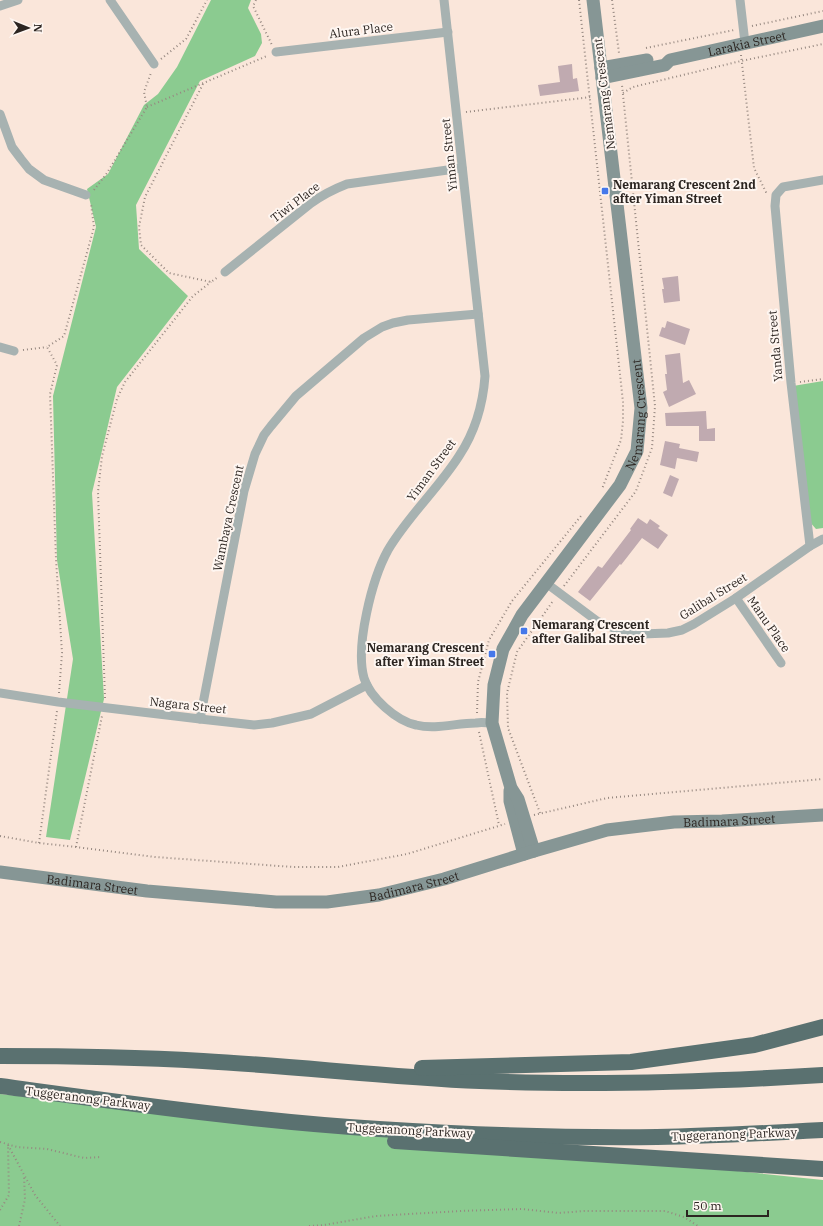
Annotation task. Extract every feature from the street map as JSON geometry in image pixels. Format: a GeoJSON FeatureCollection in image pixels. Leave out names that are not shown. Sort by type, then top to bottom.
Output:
{"type":"FeatureCollection","features":[{"type":"Feature","properties":{"kind":"highway"},"geometry":{"type":"LineString","coordinates":[[348,1073],[401,1068],[631,1062],[754,1045],[823,1027]]}},
{"type":"Feature","properties":{"kind":"highway"},"geometry":{"type":"LineString","coordinates":[[0,1056],[157,1058],[348,1073],[474,1080],[592,1083],[707,1081],[823,1076]]}},
{"type":"Feature","properties":{"kind":"highway","name":"Tuggeranong Parkway"},"geometry":{"type":"LineString","coordinates":[[0,1086],[288,1122],[469,1134],[595,1137],[720,1135],[823,1130]]}},
{"type":"Feature","properties":{"kind":"highway"},"geometry":{"type":"LineString","coordinates":[[288,1122],[320,1134],[398,1141],[823,1170]]}},
{"type":"Feature","properties":{"kind":"street"},"geometry":{"type":"LineString","coordinates":[[0,6],[18,0]]}},
{"type":"Feature","properties":{"kind":"street"},"geometry":{"type":"LineString","coordinates":[[110,0],[154,64]]}},
{"type":"Feature","properties":{"kind":"street","name":"Yiman Street"},"geometry":{"type":"LineString","coordinates":[[444,0],[485,376],[477,418],[470,436],[459,456],[398,535],[382,562],[369,601],[364,632],[362,662],[367,685],[375,697],[398,718],[415,725],[433,727],[477,722],[492,723]]}},
{"type":"Feature","properties":{"kind":"street","name":"Nemarang Crescent"},"geometry":{"type":"LineString","coordinates":[[529,853],[510,801],[511,788],[492,723],[494,685],[503,649],[522,615],[620,485],[637,452],[641,408],[592,0]]}},
{"type":"Feature","properties":{"kind":"street"},"geometry":{"type":"LineString","coordinates":[[740,0],[743,28],[742,43]]}},
{"type":"Feature","properties":{"kind":"street","name":"Larakia Street"},"geometry":{"type":"LineString","coordinates":[[601,73],[621,70],[663,58],[670,60],[823,26]]}},
{"type":"Feature","properties":{"kind":"street","name":"Alura Place"},"geometry":{"type":"LineString","coordinates":[[276,52],[448,32]]}},
{"type":"Feature","properties":{"kind":"street"},"geometry":{"type":"LineString","coordinates":[[0,114],[12,147],[29,169],[44,180],[86,195]]}},
{"type":"Feature","properties":{"kind":"street","name":"Tiwi Place"},"geometry":{"type":"LineString","coordinates":[[225,272],[310,204],[322,195],[334,189],[347,184],[462,168]]}},
{"type":"Feature","properties":{"kind":"street"},"geometry":{"type":"LineString","coordinates":[[776,195],[783,187],[823,180]]}},
{"type":"Feature","properties":{"kind":"street","name":"Yanda Street"},"geometry":{"type":"LineString","coordinates":[[776,195],[775,206],[791,383],[810,546]]}},
{"type":"Feature","properties":{"kind":"street","name":"Wambaya Crescent"},"geometry":{"type":"LineString","coordinates":[[200,719],[244,491],[255,454],[268,430],[296,396],[364,338],[374,332],[388,325],[408,320],[478,314]]}},
{"type":"Feature","properties":{"kind":"street"},"geometry":{"type":"LineString","coordinates":[[0,347],[14,351]]}},
{"type":"Feature","properties":{"kind":"street","name":"Galibal Street"},"geometry":{"type":"LineString","coordinates":[[546,583],[597,621],[613,628],[642,634],[668,633],[682,630],[694,624],[736,598],[810,546],[823,539]]}},
{"type":"Feature","properties":{"kind":"street","name":"Manu Place"},"geometry":{"type":"LineString","coordinates":[[736,598],[781,663]]}},
{"type":"Feature","properties":{"kind":"street","name":"Nagara Street"},"geometry":{"type":"LineString","coordinates":[[0,693],[103,708],[254,724],[272,723],[311,714],[367,685]]}},
{"type":"Feature","properties":{"kind":"street","name":"Badimara Street"},"geometry":{"type":"LineString","coordinates":[[0,872],[147,891],[276,902],[327,902],[387,894],[444,879],[607,830],[674,822],[722,821],[823,815]]}},
{"type":"Feature","properties":{"kind":"path"},"geometry":{"type":"LineString","coordinates":[[147,107],[144,92],[154,64],[186,39],[207,0]]}},
{"type":"Feature","properties":{"kind":"path"},"geometry":{"type":"LineString","coordinates":[[14,351],[48,347],[64,336],[94,227],[91,202],[86,195],[94,190],[107,173],[147,107],[276,52],[253,6],[256,0]]}},
{"type":"Feature","properties":{"kind":"path"},"geometry":{"type":"LineString","coordinates":[[579,0],[623,402]]}},
{"type":"Feature","properties":{"kind":"path"},"geometry":{"type":"LineString","coordinates":[[612,0],[621,70],[655,406],[652,448],[636,491],[559,592],[518,652],[507,693],[508,728],[540,813],[607,798],[823,779]]}},
{"type":"Feature","properties":{"kind":"path"},"geometry":{"type":"LineString","coordinates":[[642,48],[823,11]]}},
{"type":"Feature","properties":{"kind":"path"},"geometry":{"type":"LineString","coordinates":[[742,43],[741,61],[754,168],[766,192],[776,195]]}},
{"type":"Feature","properties":{"kind":"path"},"geometry":{"type":"LineString","coordinates":[[623,93],[633,87],[741,61],[823,44]]}},
{"type":"Feature","properties":{"kind":"path"},"geometry":{"type":"LineString","coordinates":[[203,84],[145,197],[139,227],[141,245],[169,273],[210,282]]}},
{"type":"Feature","properties":{"kind":"path"},"geometry":{"type":"LineString","coordinates":[[456,113],[604,96]]}},
{"type":"Feature","properties":{"kind":"path"},"geometry":{"type":"LineString","coordinates":[[76,847],[105,699],[98,492],[102,456],[117,399],[125,382],[193,296],[225,272]]}},
{"type":"Feature","properties":{"kind":"path"},"geometry":{"type":"LineString","coordinates":[[39,843],[61,681],[62,653],[56,559],[50,394],[57,365],[48,347]]}},
{"type":"Feature","properties":{"kind":"path"},"geometry":{"type":"LineString","coordinates":[[791,383],[823,379]]}},
{"type":"Feature","properties":{"kind":"path"},"geometry":{"type":"LineString","coordinates":[[0,836],[39,843],[156,858],[293,867],[338,866],[407,854],[499,825]]}},
{"type":"Feature","properties":{"kind":"path"},"geometry":{"type":"LineString","coordinates":[[0,1142],[17,1147],[47,1149],[84,1158],[101,1157]]}},
{"type":"Feature","properties":{"kind":"path"},"geometry":{"type":"LineString","coordinates":[[8,1144],[35,1195],[60,1226]]}},
{"type":"Feature","properties":{"kind":"path"},"geometry":{"type":"LineString","coordinates":[[0,1210],[9,1195],[8,1144]]}},
{"type":"Feature","properties":{"kind":"path"},"geometry":{"type":"LineString","coordinates":[[19,1226],[25,1199],[24,1175]]}},
{"type":"Feature","properties":{"kind":"path"},"geometry":{"type":"LineString","coordinates":[[309,1226],[324,1225],[376,1216],[522,1209],[559,1213],[584,1211],[666,1211],[684,1217],[698,1226]]}},
{"type":"Feature","properties":{"kind":"green space"},"geometry":{"type":"Polygon","coordinates":[[[211,0],[251,0],[248,8],[261,34],[262,43],[255,56],[200,81],[136,205],[139,249],[188,296],[117,387],[92,493],[104,699],[70,840],[46,837],[73,659],[57,560],[53,396],[96,227],[87,189],[108,174],[144,105],[158,94],[177,67],[211,0]]]}},
{"type":"Feature","properties":{"kind":"green space"},"geometry":{"type":"Polygon","coordinates":[[[823,381],[823,528],[816,529],[809,521],[793,386],[823,381]]]}},
{"type":"Feature","properties":{"kind":"green space"},"geometry":{"type":"Polygon","coordinates":[[[0,1094],[823,1180],[823,1226],[0,1226],[0,1094]]]}},
{"type":"Feature","properties":{"kind":"building"},"geometry":{"type":"Polygon","coordinates":[[[572,64],[573,79],[577,78],[579,91],[540,96],[538,85],[560,82],[558,66],[572,64]]]}},
{"type":"Feature","properties":{"kind":"building"},"geometry":{"type":"Polygon","coordinates":[[[678,276],[680,301],[664,303],[662,278],[678,276]]]}},
{"type":"Feature","properties":{"kind":"building"},"geometry":{"type":"Polygon","coordinates":[[[667,321],[690,329],[685,345],[659,336],[662,327],[665,328],[667,321]]]}},
{"type":"Feature","properties":{"kind":"building"},"geometry":{"type":"Polygon","coordinates":[[[680,353],[683,383],[689,380],[696,394],[669,407],[663,392],[667,390],[665,355],[680,353]]]}},
{"type":"Feature","properties":{"kind":"building"},"geometry":{"type":"Polygon","coordinates":[[[706,411],[707,429],[715,428],[715,441],[699,441],[699,426],[666,426],[665,413],[706,411]]]}},
{"type":"Feature","properties":{"kind":"building"},"geometry":{"type":"Polygon","coordinates":[[[665,441],[680,444],[679,448],[699,452],[697,462],[677,458],[675,469],[660,465],[665,441]]]}},
{"type":"Feature","properties":{"kind":"building"},"geometry":{"type":"Polygon","coordinates":[[[670,475],[679,479],[672,497],[663,493],[670,475]]]}},
{"type":"Feature","properties":{"kind":"building"},"geometry":{"type":"Polygon","coordinates":[[[638,518],[647,524],[650,519],[660,526],[658,528],[668,535],[658,549],[642,538],[590,601],[578,592],[598,566],[602,568],[631,530],[630,529],[638,518]]]}},
{"type":"Feature","properties":{"kind":"place","name":"Nemarang Crescent 2nd after Yiman Street"},"geometry":{"type":"Point","coordinates":[605,191]}},
{"type":"Feature","properties":{"kind":"place","name":"Nemarang Crescent after Galibal Street"},"geometry":{"type":"Point","coordinates":[524,631]}},
{"type":"Feature","properties":{"kind":"place","name":"Nemarang Crescent after Yiman Street"},"geometry":{"type":"Point","coordinates":[492,654]}}]}
